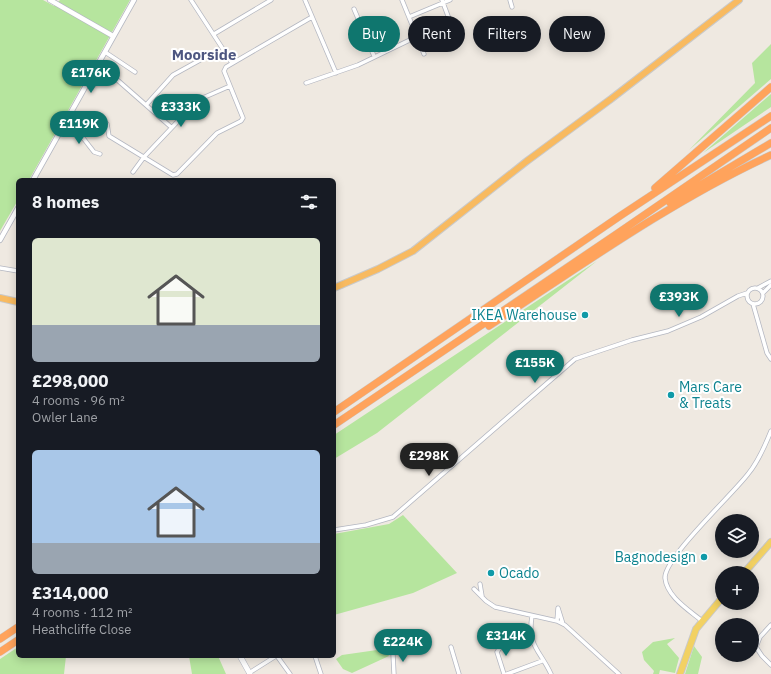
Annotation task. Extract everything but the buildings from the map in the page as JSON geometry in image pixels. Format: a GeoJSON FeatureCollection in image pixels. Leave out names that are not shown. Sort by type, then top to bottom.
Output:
{"type":"FeatureCollection","features":[{"type":"Feature","properties":{"kind":"highway"},"geometry":{"type":"LineString","coordinates":[[336,287],[378,269],[413,251],[443,229],[527,161],[611,99],[739,0]]}},
{"type":"Feature","properties":{"kind":"highway"},"geometry":{"type":"LineString","coordinates":[[635,206],[771,88]]}},
{"type":"Feature","properties":{"kind":"highway"},"geometry":{"type":"LineString","coordinates":[[336,411],[635,206],[771,116]]}},
{"type":"Feature","properties":{"kind":"highway"},"geometry":{"type":"LineString","coordinates":[[336,424],[618,234],[771,128]]}},
{"type":"Feature","properties":{"kind":"highway"},"geometry":{"type":"LineString","coordinates":[[618,234],[771,143]]}},
{"type":"Feature","properties":{"kind":"highway"},"geometry":{"type":"LineString","coordinates":[[448,348],[488,326],[672,208],[746,167],[771,155]]}},
{"type":"Feature","properties":{"kind":"highway"},"geometry":{"type":"LineString","coordinates":[[0,298],[16,302]]}},
{"type":"Feature","properties":{"kind":"highway"},"geometry":{"type":"LineString","coordinates":[[0,639],[16,628]]}},
{"type":"Feature","properties":{"kind":"highway"},"geometry":{"type":"LineString","coordinates":[[0,652],[16,641]]}},
{"type":"Feature","properties":{"kind":"main road"},"geometry":{"type":"LineString","coordinates":[[750,566],[771,542]]}},
{"type":"Feature","properties":{"kind":"main road"},"geometry":{"type":"LineString","coordinates":[[680,674],[696,629],[715,606]]}},
{"type":"Feature","properties":{"kind":"main road"},"geometry":{"type":"LineString","coordinates":[[241,658],[250,673]]}},
{"type":"Feature","properties":{"kind":"street"},"geometry":{"type":"LineString","coordinates":[[50,0],[114,36]]}},
{"type":"Feature","properties":{"kind":"street"},"geometry":{"type":"LineString","coordinates":[[34,178],[134,0]]}},
{"type":"Feature","properties":{"kind":"street"},"geometry":{"type":"LineString","coordinates":[[192,0],[232,63]]}},
{"type":"Feature","properties":{"kind":"street"},"geometry":{"type":"LineString","coordinates":[[214,34],[271,0]]}},
{"type":"Feature","properties":{"kind":"street"},"geometry":{"type":"LineString","coordinates":[[305,0],[336,73]]}},
{"type":"Feature","properties":{"kind":"street"},"geometry":{"type":"LineString","coordinates":[[402,0],[409,16]]}},
{"type":"Feature","properties":{"kind":"street"},"geometry":{"type":"LineString","coordinates":[[411,16],[442,1],[450,0]]}},
{"type":"Feature","properties":{"kind":"street"},"geometry":{"type":"LineString","coordinates":[[510,0],[512,7]]}},
{"type":"Feature","properties":{"kind":"street"},"geometry":{"type":"LineString","coordinates":[[442,1],[448,16]]}},
{"type":"Feature","properties":{"kind":"street"},"geometry":{"type":"LineString","coordinates":[[354,8],[374,56]]}},
{"type":"Feature","properties":{"kind":"street"},"geometry":{"type":"LineString","coordinates":[[102,120],[107,124],[109,136],[173,175],[177,174],[217,133],[241,121],[243,118],[224,71],[226,67],[312,17]]}},
{"type":"Feature","properties":{"kind":"street"},"geometry":{"type":"LineString","coordinates":[[306,84],[358,65],[408,41]]}},
{"type":"Feature","properties":{"kind":"street"},"geometry":{"type":"LineString","coordinates":[[105,52],[135,72]]}},
{"type":"Feature","properties":{"kind":"street"},"geometry":{"type":"LineString","coordinates":[[147,104],[172,75],[202,59]]}},
{"type":"Feature","properties":{"kind":"street"},"geometry":{"type":"LineString","coordinates":[[98,63],[147,104],[171,127]]}},
{"type":"Feature","properties":{"kind":"street"},"geometry":{"type":"LineString","coordinates":[[133,172],[144,157],[171,127],[198,100],[230,86]]}},
{"type":"Feature","properties":{"kind":"street"},"geometry":{"type":"LineString","coordinates":[[65,123],[80,134],[94,152],[100,154]]}},
{"type":"Feature","properties":{"kind":"street"},"geometry":{"type":"LineString","coordinates":[[0,240],[16,212]]}},
{"type":"Feature","properties":{"kind":"street"},"geometry":{"type":"LineString","coordinates":[[0,268],[16,271]]}},
{"type":"Feature","properties":{"kind":"street"},"geometry":{"type":"LineString","coordinates":[[748,299],[747,294],[750,289],[758,288],[771,281]]}},
{"type":"Feature","properties":{"kind":"street"},"geometry":{"type":"LineString","coordinates":[[757,317],[759,303],[762,299],[763,293],[771,285]]}},
{"type":"Feature","properties":{"kind":"street"},"geometry":{"type":"LineString","coordinates":[[758,288],[763,293]]}},
{"type":"Feature","properties":{"kind":"street"},"geometry":{"type":"LineString","coordinates":[[336,530],[366,525],[393,517],[575,359],[632,340],[668,331],[701,317],[738,296],[747,294]]}},
{"type":"Feature","properties":{"kind":"street"},"geometry":{"type":"LineString","coordinates":[[738,296],[748,299],[753,304],[767,353],[771,360]]}},
{"type":"Feature","properties":{"kind":"street"},"geometry":{"type":"LineString","coordinates":[[753,304],[759,303]]}},
{"type":"Feature","properties":{"kind":"street"},"geometry":{"type":"LineString","coordinates":[[702,621],[672,596],[665,578],[666,570],[693,535],[748,474],[771,431]]}},
{"type":"Feature","properties":{"kind":"street"},"geometry":{"type":"LineString","coordinates":[[480,584],[482,596]]}},
{"type":"Feature","properties":{"kind":"street"},"geometry":{"type":"LineString","coordinates":[[474,589],[486,601],[495,607],[557,621],[563,624],[619,674]]}},
{"type":"Feature","properties":{"kind":"street"},"geometry":{"type":"LineString","coordinates":[[557,621],[558,608],[563,624]]}},
{"type":"Feature","properties":{"kind":"street"},"geometry":{"type":"LineString","coordinates":[[532,616],[530,630],[531,641],[551,674]]}},
{"type":"Feature","properties":{"kind":"street"},"geometry":{"type":"LineString","coordinates":[[771,625],[760,638],[756,647],[771,665]]}},
{"type":"Feature","properties":{"kind":"street"},"geometry":{"type":"LineString","coordinates":[[506,639],[497,652],[506,674],[542,661]]}},
{"type":"Feature","properties":{"kind":"street"},"geometry":{"type":"LineString","coordinates":[[450,647],[459,674]]}},
{"type":"Feature","properties":{"kind":"street"},"geometry":{"type":"LineString","coordinates":[[393,654],[394,674]]}},
{"type":"Feature","properties":{"kind":"street"},"geometry":{"type":"LineString","coordinates":[[250,673],[273,658]]}},
{"type":"Feature","properties":{"kind":"street"},"geometry":{"type":"LineString","coordinates":[[278,658],[290,674]]}},
{"type":"Feature","properties":{"kind":"street"},"geometry":{"type":"LineString","coordinates":[[316,658],[321,674]]}},
{"type":"Feature","properties":{"kind":"green space"},"geometry":{"type":"Polygon","coordinates":[[[0,0],[43,0],[54,6],[60,0],[130,0],[30,178],[16,178],[16,203],[0,231],[0,0]]]}},
{"type":"Feature","properties":{"kind":"green space"},"geometry":{"type":"Polygon","coordinates":[[[771,44],[771,79],[689,150],[755,83],[752,63],[771,44]]]}},
{"type":"Feature","properties":{"kind":"green space"},"geometry":{"type":"Polygon","coordinates":[[[771,94],[771,107],[703,153],[771,94]]]}},
{"type":"Feature","properties":{"kind":"green space"},"geometry":{"type":"Polygon","coordinates":[[[597,261],[377,433],[336,458],[336,434],[597,261]]]}},
{"type":"Feature","properties":{"kind":"green space"},"geometry":{"type":"Polygon","coordinates":[[[403,515],[457,573],[413,593],[336,614],[336,534],[389,524],[403,515]]]}},
{"type":"Feature","properties":{"kind":"green space"},"geometry":{"type":"Polygon","coordinates":[[[675,638],[667,644],[679,658],[675,673],[660,670],[659,674],[653,674],[654,671],[644,660],[642,652],[653,642],[675,638]]]}},
{"type":"Feature","properties":{"kind":"green space"},"geometry":{"type":"Polygon","coordinates":[[[694,646],[702,657],[698,674],[685,674],[694,646]]]}},
{"type":"Feature","properties":{"kind":"green space"},"geometry":{"type":"Polygon","coordinates":[[[16,648],[16,658],[66,658],[64,674],[0,674],[0,659],[16,648]]]}},
{"type":"Feature","properties":{"kind":"green space"},"geometry":{"type":"Polygon","coordinates":[[[377,650],[386,651],[389,656],[352,673],[343,669],[336,659],[342,655],[377,650]]]}},
{"type":"Feature","properties":{"kind":"green space"},"geometry":{"type":"Polygon","coordinates":[[[189,658],[219,658],[226,674],[192,674],[189,658]]]}},
{"type":"Feature","properties":{"kind":"place","name":"IKEA Warehouse"},"geometry":{"type":"Point","coordinates":[585,315]}},
{"type":"Feature","properties":{"kind":"place","name":"Mars Care & Treats"},"geometry":{"type":"Point","coordinates":[671,395]}},
{"type":"Feature","properties":{"kind":"place","name":"Bagnodesign"},"geometry":{"type":"Point","coordinates":[704,557]}},
{"type":"Feature","properties":{"kind":"place","name":"Ocado"},"geometry":{"type":"Point","coordinates":[491,573]}},
{"type":"Feature","properties":{"kind":"district","name":"Moorside"},"geometry":{"type":"Point","coordinates":[204,54]}}]}
